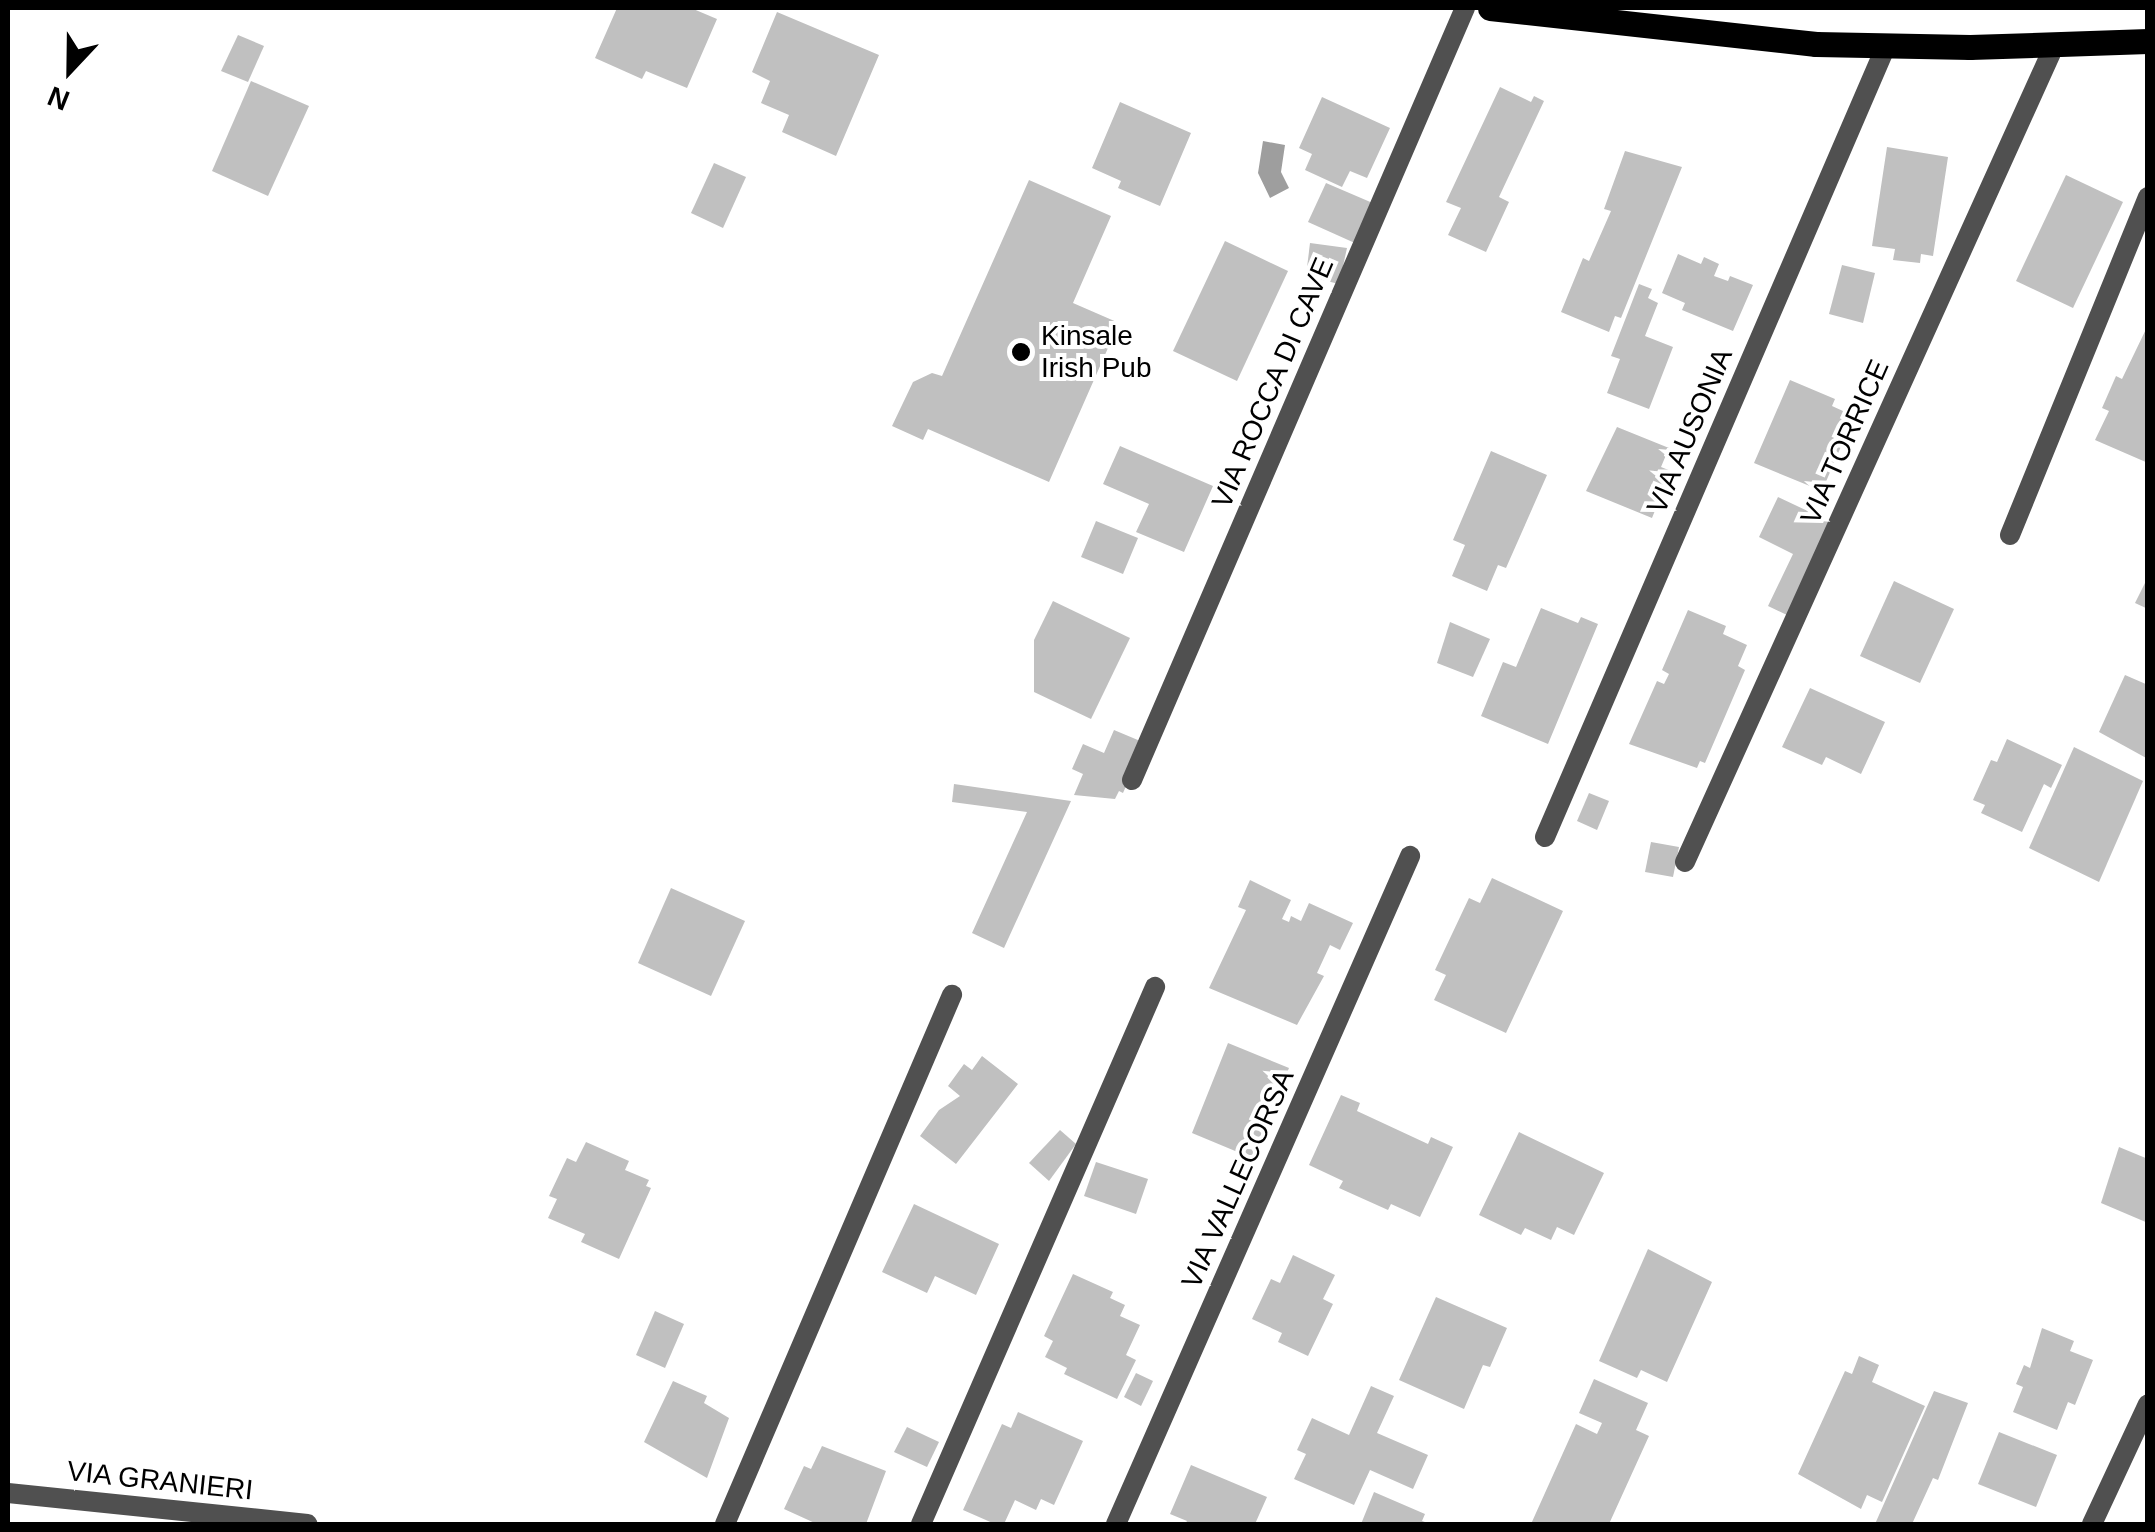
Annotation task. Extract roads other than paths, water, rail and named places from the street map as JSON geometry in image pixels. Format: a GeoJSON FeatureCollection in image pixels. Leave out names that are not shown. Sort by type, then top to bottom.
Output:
{"type":"FeatureCollection","features":[{"type":"Feature","properties":{"kind":"main road"},"geometry":{"type":"LineString","coordinates":[[1490,8],[1734,38],[1886,46],[2148,40]]}},
{"type":"Feature","properties":{"kind":"street","name":"VIA ROCCA DI CAVE"},"geometry":{"type":"LineString","coordinates":[[1132,780],[1465,8]]}},
{"type":"Feature","properties":{"kind":"street","name":"VIA TORRICE"},"geometry":{"type":"LineString","coordinates":[[1685,862],[2055,44]]}},
{"type":"Feature","properties":{"kind":"street","name":"VIA AUSONIA"},"geometry":{"type":"LineString","coordinates":[[1545,837],[1886,46]]}},
{"type":"Feature","properties":{"kind":"street"},"geometry":{"type":"LineString","coordinates":[[2010,535],[2148,196]]}},
{"type":"Feature","properties":{"kind":"street","name":"VIA VALLECORSA"},"geometry":{"type":"LineString","coordinates":[[1116,1524],[1410,856]]}},
{"type":"Feature","properties":{"kind":"street"},"geometry":{"type":"LineString","coordinates":[[921,1524],[1155,987]]}},
{"type":"Feature","properties":{"kind":"street"},"geometry":{"type":"LineString","coordinates":[[726,1524],[952,995]]}},
{"type":"Feature","properties":{"kind":"street"},"geometry":{"type":"LineString","coordinates":[[2092,1524],[2148,1404]]}},
{"type":"Feature","properties":{"kind":"street","name":"VIA GRANIERI"},"geometry":{"type":"LineString","coordinates":[[8,1492],[307,1524]]}},
{"type":"Feature","properties":{"kind":"place","name":"Kinsale Irish Pub"},"geometry":{"type":"Point","coordinates":[1021,352]}}]}
